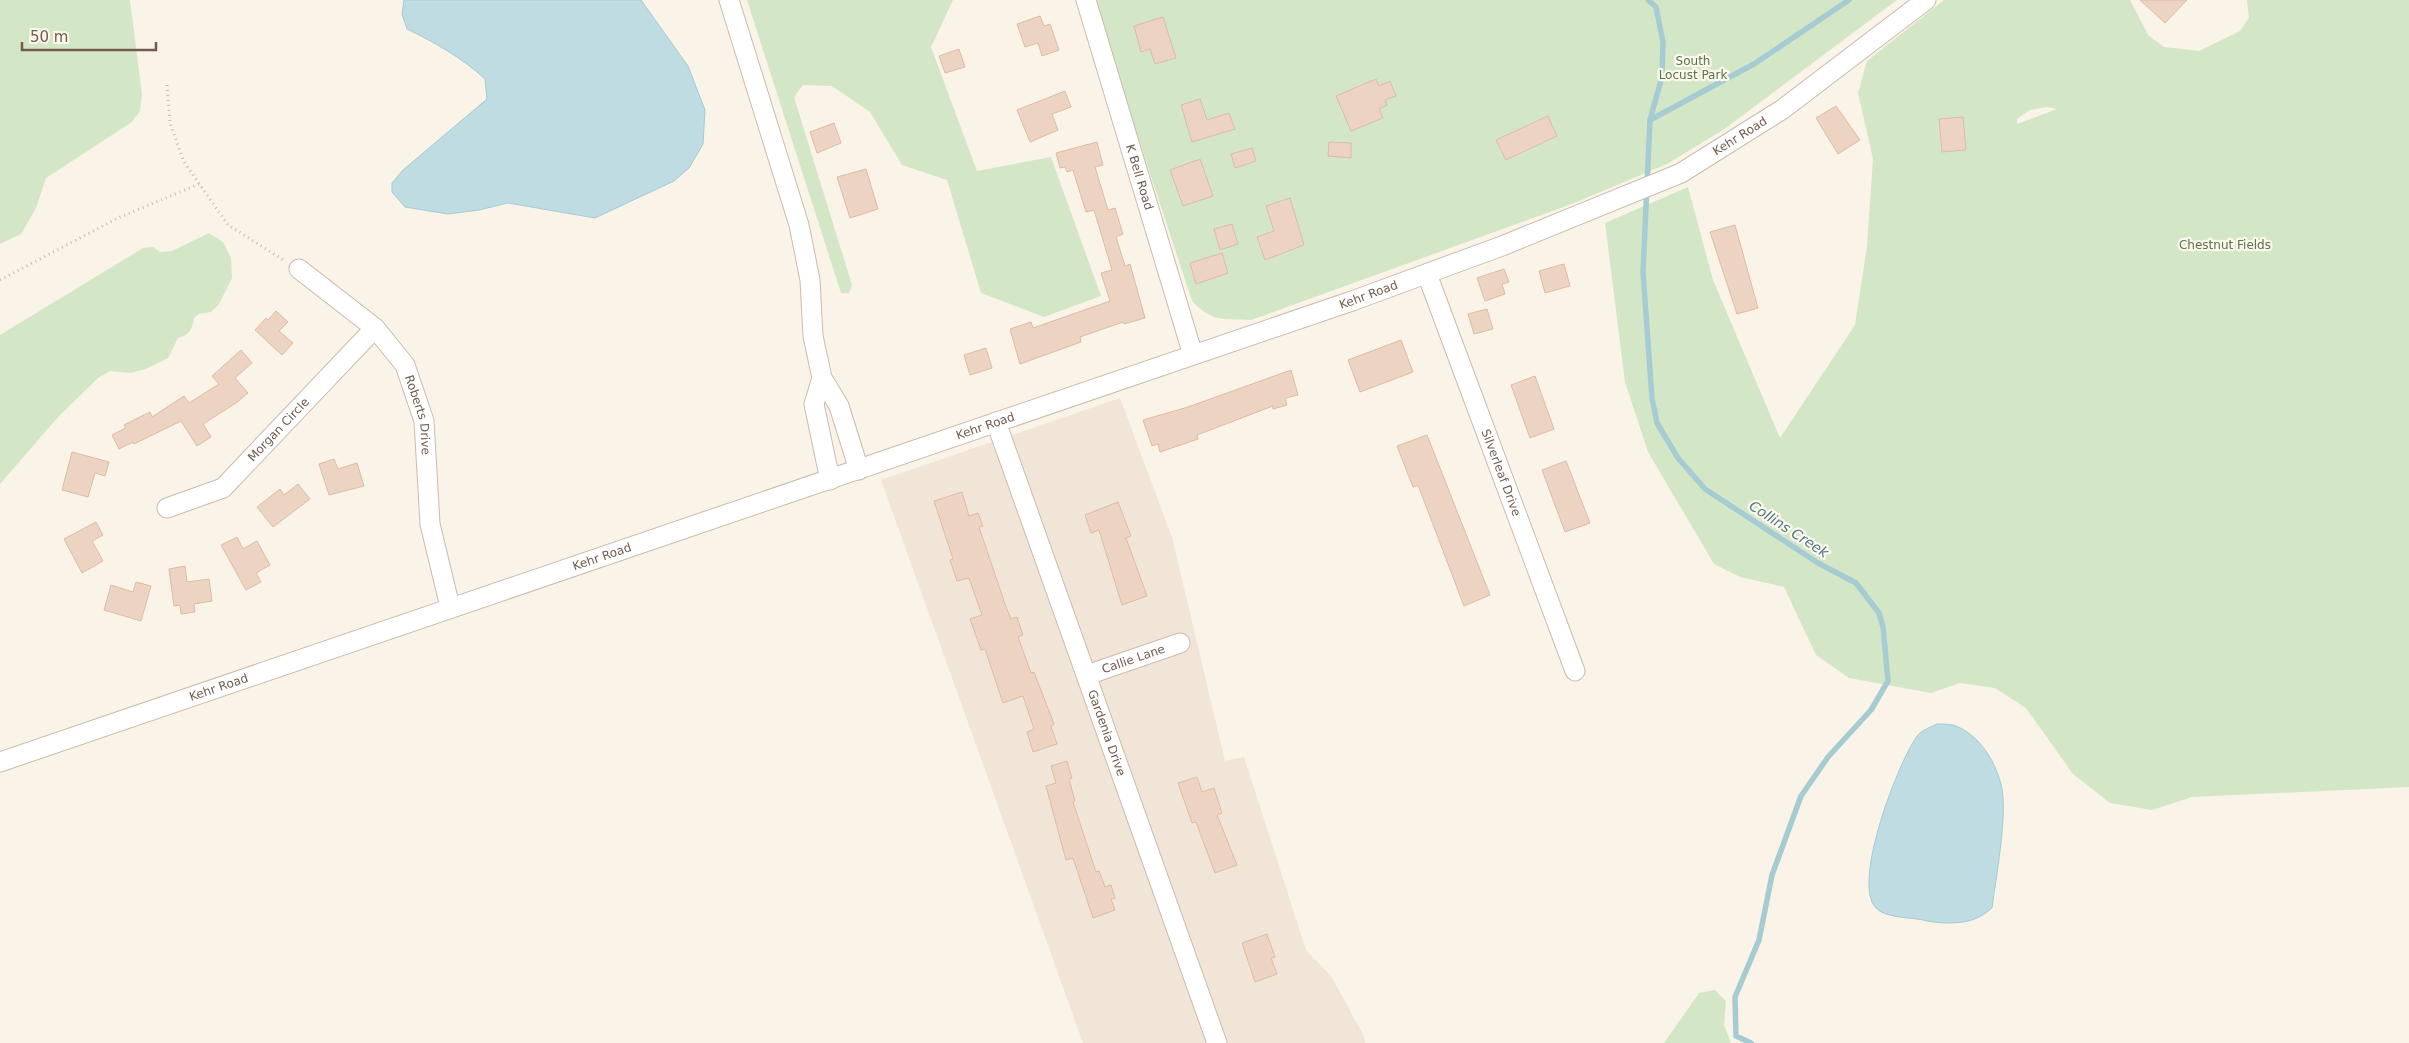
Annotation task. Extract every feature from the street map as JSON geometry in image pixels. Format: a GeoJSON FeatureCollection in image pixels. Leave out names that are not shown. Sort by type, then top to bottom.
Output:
{"type":"FeatureCollection","features":[{"type":"Feature","properties":{"kind":"street"},"geometry":{"type":"LineString","coordinates":[[729,0],[799,225],[810,280],[812,336],[822,378],[839,406],[859,470]]}},
{"type":"Feature","properties":{"kind":"street","name":"K Bell Road"},"geometry":{"type":"LineString","coordinates":[[1086,0],[1193,355]]}},
{"type":"Feature","properties":{"kind":"street","name":"Kehr Road"},"geometry":{"type":"LineString","coordinates":[[0,762],[450,607],[830,480],[1428,274],[1620,200],[1682,173],[1783,109],[1926,0]]}},
{"type":"Feature","properties":{"kind":"street","name":"Roberts Drive"},"geometry":{"type":"LineString","coordinates":[[299,269],[375,328],[405,365],[424,421],[430,524],[450,607]]}},
{"type":"Feature","properties":{"kind":"street","name":"Silverleaf Drive"},"geometry":{"type":"LineString","coordinates":[[1428,274],[1575,672]]}},
{"type":"Feature","properties":{"kind":"street","name":"Morgan Circle"},"geometry":{"type":"LineString","coordinates":[[167,508],[223,488],[375,328]]}},
{"type":"Feature","properties":{"kind":"street"},"geometry":{"type":"LineString","coordinates":[[822,378],[814,404],[830,480]]}},
{"type":"Feature","properties":{"kind":"street","name":"Gardenia Drive"},"geometry":{"type":"LineString","coordinates":[[996,422],[1217,1043]]}},
{"type":"Feature","properties":{"kind":"street","name":"Callie Lane"},"geometry":{"type":"LineString","coordinates":[[1087,675],[1180,643]]}},
{"type":"Feature","properties":{"kind":"path"},"geometry":{"type":"LineString","coordinates":[[167,85],[170,123],[184,162],[228,225],[299,269]]}},
{"type":"Feature","properties":{"kind":"path"},"geometry":{"type":"LineString","coordinates":[[0,280],[118,218],[199,184]]}},
{"type":"Feature","properties":{"kind":"shaded area"},"geometry":{"type":"Polygon","coordinates":[[[1120,398],[1172,537],[1225,761],[1244,757],[1306,950],[1331,976],[1364,1036],[1365,1043],[1083,1043],[881,480],[1120,398]]]}},
{"type":"Feature","properties":{"kind":"green space"},"geometry":{"type":"Polygon","coordinates":[[[0,0],[130,0],[142,95],[140,111],[132,122],[46,178],[36,208],[21,234],[0,244],[0,0]]]}},
{"type":"Feature","properties":{"kind":"green space"},"geometry":{"type":"Polygon","coordinates":[[[747,0],[953,0],[931,47],[977,171],[1051,157],[1101,296],[1044,317],[981,293],[947,180],[902,165],[870,112],[832,86],[803,85],[794,97],[852,285],[849,293],[841,293],[747,0]]]}},
{"type":"Feature","properties":{"kind":"green space","name":"South Locust Park"},"geometry":{"type":"Polygon","coordinates":[[[1093,0],[1897,0],[1723,130],[1667,164],[1572,204],[1251,320],[1226,319],[1212,316],[1192,301],[1093,0]]]}},
{"type":"Feature","properties":{"kind":"green space","name":"Chestnut Fields"},"geometry":{"type":"Polygon","coordinates":[[[1944,0],[2130,0],[2148,35],[2164,47],[2199,51],[2240,31],[2249,18],[2247,0],[2409,0],[2409,787],[2192,797],[2152,810],[2110,803],[2073,774],[2026,708],[1995,688],[1960,683],[1931,693],[1849,678],[1816,655],[1784,587],[1740,577],[1714,564],[1648,452],[1625,382],[1605,223],[1688,187],[1713,280],[1780,438],[1855,325],[1867,246],[1873,159],[1858,93],[1867,61],[1944,0]],[[2047,107],[2030,110],[2017,119],[2017,124],[2057,109],[2047,107]]]}},
{"type":"Feature","properties":{"kind":"green space"},"geometry":{"type":"Polygon","coordinates":[[[209,233],[223,242],[231,258],[232,278],[219,304],[211,312],[199,314],[194,318],[190,331],[178,338],[168,358],[146,369],[130,373],[110,371],[98,378],[59,416],[0,484],[0,335],[143,248],[153,247],[160,252],[172,251],[209,233]]]}},
{"type":"Feature","properties":{"kind":"green space"},"geometry":{"type":"Polygon","coordinates":[[[1715,990],[1726,1001],[1724,1025],[1731,1043],[1664,1043],[1699,993],[1715,990]]]}},
{"type":"Feature","properties":{"kind":"water"},"geometry":{"type":"Polygon","coordinates":[[[404,0],[641,0],[688,66],[705,110],[703,144],[689,168],[674,181],[595,218],[508,203],[479,210],[448,214],[405,207],[392,192],[392,183],[403,170],[487,99],[485,79],[448,51],[407,29],[402,14],[404,0]]]}},
{"type":"Feature","properties":{"kind":"water"},"geometry":{"type":"Polygon","coordinates":[[[1937,724],[1956,726],[1980,744],[1992,761],[2002,789],[2002,832],[1992,908],[1973,920],[1959,923],[1936,922],[1885,914],[1876,908],[1870,895],[1869,874],[1873,849],[1890,794],[1900,769],[1918,735],[1937,724]]]}},
{"type":"Feature","properties":{"kind":"building"},"geometry":{"type":"Polygon","coordinates":[[[2140,0],[2187,0],[2165,23],[2140,0]]]}},
{"type":"Feature","properties":{"kind":"building"},"geometry":{"type":"Polygon","coordinates":[[[1040,16],[1044,26],[1050,24],[1059,50],[1042,56],[1038,43],[1025,47],[1017,24],[1040,16]]]}},
{"type":"Feature","properties":{"kind":"building"},"geometry":{"type":"Polygon","coordinates":[[[1163,17],[1176,58],[1155,64],[1150,49],[1141,52],[1134,26],[1163,17]]]}},
{"type":"Feature","properties":{"kind":"building"},"geometry":{"type":"Polygon","coordinates":[[[959,49],[965,67],[945,73],[939,56],[959,49]]]}},
{"type":"Feature","properties":{"kind":"building"},"geometry":{"type":"Polygon","coordinates":[[[1376,79],[1379,86],[1390,81],[1396,96],[1385,100],[1387,105],[1379,109],[1383,118],[1351,131],[1336,96],[1376,79]]]}},
{"type":"Feature","properties":{"kind":"building"},"geometry":{"type":"Polygon","coordinates":[[[1065,91],[1071,107],[1052,114],[1058,130],[1030,142],[1017,110],[1065,91]]]}},
{"type":"Feature","properties":{"kind":"building"},"geometry":{"type":"Polygon","coordinates":[[[1200,99],[1207,120],[1229,113],[1235,129],[1192,142],[1181,105],[1200,99]]]}},
{"type":"Feature","properties":{"kind":"building"},"geometry":{"type":"Polygon","coordinates":[[[1836,106],[1860,140],[1838,154],[1816,118],[1836,106]]]}},
{"type":"Feature","properties":{"kind":"building"},"geometry":{"type":"Polygon","coordinates":[[[1548,116],[1557,136],[1506,160],[1496,140],[1548,116]]]}},
{"type":"Feature","properties":{"kind":"building"},"geometry":{"type":"Polygon","coordinates":[[[1963,117],[1966,150],[1942,152],[1939,119],[1963,117]]]}},
{"type":"Feature","properties":{"kind":"building"},"geometry":{"type":"Polygon","coordinates":[[[834,123],[841,143],[817,153],[810,132],[834,123]]]}},
{"type":"Feature","properties":{"kind":"building"},"geometry":{"type":"Polygon","coordinates":[[[1097,142],[1103,165],[1095,167],[1108,210],[1115,208],[1123,234],[1116,237],[1125,266],[1130,264],[1145,318],[1124,324],[1123,322],[1080,337],[1081,342],[1020,364],[1010,329],[1031,322],[1033,328],[1110,301],[1101,273],[1112,270],[1094,210],[1086,212],[1073,170],[1067,172],[1065,167],[1060,168],[1056,153],[1097,142]]]}},
{"type":"Feature","properties":{"kind":"building"},"geometry":{"type":"Polygon","coordinates":[[[1329,142],[1351,143],[1351,158],[1328,156],[1329,142]]]}},
{"type":"Feature","properties":{"kind":"building"},"geometry":{"type":"Polygon","coordinates":[[[1252,148],[1256,161],[1235,168],[1231,154],[1252,148]]]}},
{"type":"Feature","properties":{"kind":"building"},"geometry":{"type":"Polygon","coordinates":[[[1200,159],[1213,196],[1183,206],[1170,170],[1200,159]]]}},
{"type":"Feature","properties":{"kind":"building"},"geometry":{"type":"Polygon","coordinates":[[[866,169],[878,209],[850,218],[837,177],[866,169]]]}},
{"type":"Feature","properties":{"kind":"building"},"geometry":{"type":"Polygon","coordinates":[[[1290,198],[1304,245],[1265,260],[1257,237],[1274,231],[1266,206],[1290,198]]]}},
{"type":"Feature","properties":{"kind":"building"},"geometry":{"type":"Polygon","coordinates":[[[1232,224],[1238,244],[1220,250],[1214,229],[1232,224]]]}},
{"type":"Feature","properties":{"kind":"building"},"geometry":{"type":"Polygon","coordinates":[[[1735,225],[1758,308],[1737,314],[1710,232],[1735,225]]]}},
{"type":"Feature","properties":{"kind":"building"},"geometry":{"type":"Polygon","coordinates":[[[1222,253],[1228,273],[1196,284],[1190,263],[1222,253]]]}},
{"type":"Feature","properties":{"kind":"building"},"geometry":{"type":"Polygon","coordinates":[[[1564,264],[1570,286],[1545,293],[1539,271],[1564,264]]]}},
{"type":"Feature","properties":{"kind":"building"},"geometry":{"type":"Polygon","coordinates":[[[1504,269],[1509,282],[1502,284],[1505,294],[1485,301],[1477,278],[1504,269]]]}},
{"type":"Feature","properties":{"kind":"building"},"geometry":{"type":"Polygon","coordinates":[[[1487,309],[1493,329],[1474,334],[1468,314],[1487,309]]]}},
{"type":"Feature","properties":{"kind":"building"},"geometry":{"type":"Polygon","coordinates":[[[276,311],[288,322],[279,331],[293,343],[282,355],[255,330],[266,318],[268,320],[276,311]]]}},
{"type":"Feature","properties":{"kind":"building"},"geometry":{"type":"Polygon","coordinates":[[[1401,340],[1413,372],[1360,392],[1348,360],[1401,340]]]}},
{"type":"Feature","properties":{"kind":"building"},"geometry":{"type":"Polygon","coordinates":[[[986,348],[992,368],[970,375],[964,355],[986,348]]]}},
{"type":"Feature","properties":{"kind":"building"},"geometry":{"type":"Polygon","coordinates":[[[241,350],[252,363],[235,378],[248,393],[203,424],[211,437],[197,446],[181,421],[134,444],[133,442],[119,449],[112,435],[126,428],[124,425],[150,412],[152,417],[184,396],[189,403],[219,384],[212,376],[241,350]]]}},
{"type":"Feature","properties":{"kind":"building"},"geometry":{"type":"Polygon","coordinates":[[[1291,370],[1298,395],[1285,398],[1287,405],[1273,409],[1273,406],[1197,435],[1198,439],[1160,452],[1158,444],[1152,446],[1143,420],[1188,407],[1291,370]]]}},
{"type":"Feature","properties":{"kind":"building"},"geometry":{"type":"Polygon","coordinates":[[[1535,376],[1554,429],[1530,438],[1511,385],[1535,376]]]}},
{"type":"Feature","properties":{"kind":"building"},"geometry":{"type":"Polygon","coordinates":[[[1427,435],[1490,595],[1464,606],[1418,485],[1413,487],[1397,446],[1427,435]]]}},
{"type":"Feature","properties":{"kind":"building"},"geometry":{"type":"Polygon","coordinates":[[[72,452],[109,462],[105,476],[95,473],[88,497],[62,490],[72,452]]]}},
{"type":"Feature","properties":{"kind":"building"},"geometry":{"type":"Polygon","coordinates":[[[334,459],[338,469],[357,463],[364,486],[329,495],[319,464],[334,459]]]}},
{"type":"Feature","properties":{"kind":"building"},"geometry":{"type":"Polygon","coordinates":[[[1566,461],[1590,523],[1565,532],[1542,470],[1566,461]]]}},
{"type":"Feature","properties":{"kind":"building"},"geometry":{"type":"Polygon","coordinates":[[[298,484],[310,499],[273,527],[257,507],[280,489],[284,495],[298,484]]]}},
{"type":"Feature","properties":{"kind":"building"},"geometry":{"type":"Polygon","coordinates":[[[962,492],[969,516],[978,513],[983,526],[979,527],[1006,607],[1011,619],[1017,617],[1023,635],[1018,637],[1031,673],[1034,672],[1054,724],[1051,726],[1057,744],[1033,752],[1027,732],[1034,729],[1023,696],[1003,703],[985,649],[981,650],[970,619],[982,615],[969,578],[957,581],[950,560],[953,559],[934,501],[962,492]]]}},
{"type":"Feature","properties":{"kind":"building"},"geometry":{"type":"Polygon","coordinates":[[[1118,502],[1131,536],[1126,538],[1147,596],[1122,605],[1099,530],[1091,533],[1085,515],[1118,502]]]}},
{"type":"Feature","properties":{"kind":"building"},"geometry":{"type":"Polygon","coordinates":[[[96,522],[103,535],[92,541],[103,561],[82,573],[64,539],[96,522]]]}},
{"type":"Feature","properties":{"kind":"building"},"geometry":{"type":"Polygon","coordinates":[[[237,537],[243,549],[257,541],[270,565],[256,573],[261,582],[246,590],[221,545],[237,537]]]}},
{"type":"Feature","properties":{"kind":"building"},"geometry":{"type":"Polygon","coordinates":[[[185,566],[187,582],[209,579],[212,601],[194,604],[195,612],[181,614],[180,605],[174,606],[169,569],[185,566]]]}},
{"type":"Feature","properties":{"kind":"building"},"geometry":{"type":"Polygon","coordinates":[[[136,582],[151,586],[141,621],[104,610],[111,585],[133,592],[136,582]]]}},
{"type":"Feature","properties":{"kind":"building"},"geometry":{"type":"Polygon","coordinates":[[[1067,761],[1072,778],[1069,779],[1075,801],[1073,802],[1096,872],[1099,871],[1105,887],[1111,885],[1115,898],[1111,899],[1115,910],[1093,918],[1073,858],[1066,860],[1046,786],[1056,783],[1051,766],[1067,761]]]}},
{"type":"Feature","properties":{"kind":"building"},"geometry":{"type":"Polygon","coordinates":[[[1197,777],[1202,792],[1214,788],[1222,813],[1217,815],[1237,865],[1215,873],[1196,822],[1192,823],[1178,783],[1197,777]]]}},
{"type":"Feature","properties":{"kind":"building"},"geometry":{"type":"Polygon","coordinates":[[[1267,934],[1275,957],[1271,958],[1277,974],[1255,982],[1242,943],[1267,934]]]}},
{"type":"Feature","properties":{"kind":"waterway","name":"Collins Creek"},"geometry":{"type":"LineString","coordinates":[[1648,0],[1656,7],[1663,42],[1662,77],[1650,120],[1643,272],[1652,398],[1657,423],[1678,458],[1705,489],[1818,563],[1856,583],[1879,613],[1883,627],[1888,681],[1871,710],[1828,757],[1801,796],[1772,875],[1759,940],[1735,997],[1736,1036],[1751,1043]]}},
{"type":"Feature","properties":{"kind":"waterway"},"geometry":{"type":"LineString","coordinates":[[1650,120],[1754,64],[1849,0]]}}]}
